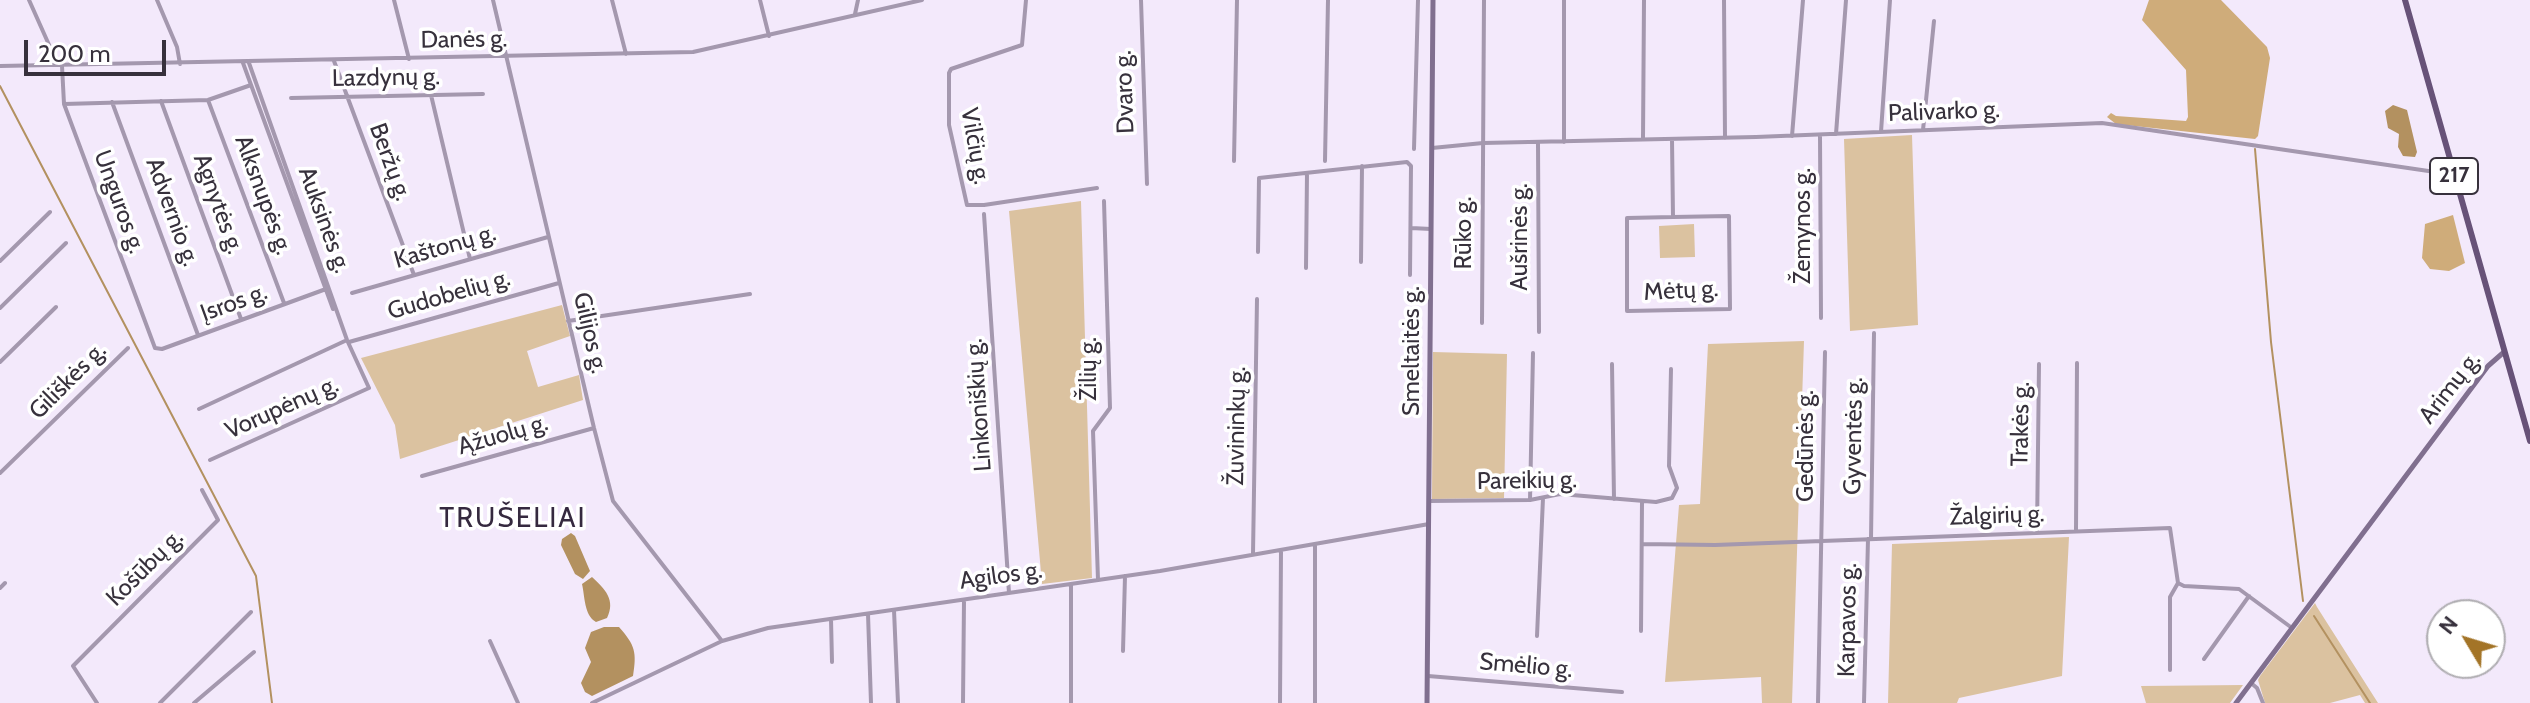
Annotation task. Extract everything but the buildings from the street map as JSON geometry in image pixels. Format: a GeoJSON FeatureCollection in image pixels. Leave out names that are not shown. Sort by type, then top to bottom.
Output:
{"type":"FeatureCollection","features":[{"type":"Feature","properties":{"kind":"main road","name":"Smeltaitės g."},"geometry":{"type":"LineString","coordinates":[[1427,703],[1433,0]]}},
{"type":"Feature","properties":{"kind":"main road","name":"Arimų g."},"geometry":{"type":"LineString","coordinates":[[2236,703],[2488,366],[2504,352],[2405,0]]}},
{"type":"Feature","properties":{"kind":"main road","name":"217"},"geometry":{"type":"LineString","coordinates":[[2504,352],[2530,441]]}},
{"type":"Feature","properties":{"kind":"street"},"geometry":{"type":"LineString","coordinates":[[29,0],[60,66]]}},
{"type":"Feature","properties":{"kind":"street"},"geometry":{"type":"LineString","coordinates":[[157,0],[177,47],[180,64]]}},
{"type":"Feature","properties":{"kind":"street"},"geometry":{"type":"LineString","coordinates":[[394,0],[409,59]]}},
{"type":"Feature","properties":{"kind":"street","name":"Gilijos g."},"geometry":{"type":"LineString","coordinates":[[493,0],[613,501],[722,641]]}},
{"type":"Feature","properties":{"kind":"street"},"geometry":{"type":"LineString","coordinates":[[612,0],[626,54]]}},
{"type":"Feature","properties":{"kind":"street"},"geometry":{"type":"LineString","coordinates":[[760,0],[769,36]]}},
{"type":"Feature","properties":{"kind":"street"},"geometry":{"type":"LineString","coordinates":[[855,14],[858,0]]}},
{"type":"Feature","properties":{"kind":"street","name":"Danės g."},"geometry":{"type":"LineString","coordinates":[[0,66],[693,52],[922,0]]}},
{"type":"Feature","properties":{"kind":"street","name":"Vilčių g."},"geometry":{"type":"LineString","coordinates":[[1026,0],[1022,45],[951,69],[949,73],[949,125],[967,205],[1097,188]]}},
{"type":"Feature","properties":{"kind":"street","name":"Dvaro g."},"geometry":{"type":"LineString","coordinates":[[1141,0],[1147,184]]}},
{"type":"Feature","properties":{"kind":"street"},"geometry":{"type":"LineString","coordinates":[[1234,161],[1237,0]]}},
{"type":"Feature","properties":{"kind":"street"},"geometry":{"type":"LineString","coordinates":[[1325,161],[1328,0]]}},
{"type":"Feature","properties":{"kind":"street"},"geometry":{"type":"LineString","coordinates":[[1414,149],[1418,0]]}},
{"type":"Feature","properties":{"kind":"street","name":"Rūko g."},"geometry":{"type":"LineString","coordinates":[[1482,323],[1484,0]]}},
{"type":"Feature","properties":{"kind":"street"},"geometry":{"type":"LineString","coordinates":[[1564,0],[1564,142]]}},
{"type":"Feature","properties":{"kind":"street"},"geometry":{"type":"LineString","coordinates":[[1643,139],[1644,0]]}},
{"type":"Feature","properties":{"kind":"street"},"geometry":{"type":"LineString","coordinates":[[1724,0],[1725,138]]}},
{"type":"Feature","properties":{"kind":"street"},"geometry":{"type":"LineString","coordinates":[[1792,136],[1803,0]]}},
{"type":"Feature","properties":{"kind":"street"},"geometry":{"type":"LineString","coordinates":[[1836,134],[1846,0]]}},
{"type":"Feature","properties":{"kind":"street"},"geometry":{"type":"LineString","coordinates":[[1881,132],[1890,0]]}},
{"type":"Feature","properties":{"kind":"street"},"geometry":{"type":"LineString","coordinates":[[1923,130],[1934,21]]}},
{"type":"Feature","properties":{"kind":"street","name":"Beržų g."},"geometry":{"type":"LineString","coordinates":[[334,61],[414,275]]}},
{"type":"Feature","properties":{"kind":"street"},"geometry":{"type":"LineString","coordinates":[[246,63],[251,85],[333,309]]}},
{"type":"Feature","properties":{"kind":"street","name":"Auksinės g."},"geometry":{"type":"LineString","coordinates":[[246,63],[348,341],[369,388]]}},
{"type":"Feature","properties":{"kind":"street","name":"Unguros g."},"geometry":{"type":"LineString","coordinates":[[60,66],[64,104],[155,348]]}},
{"type":"Feature","properties":{"kind":"street"},"geometry":{"type":"LineString","coordinates":[[64,104],[208,100],[251,85]]}},
{"type":"Feature","properties":{"kind":"street","name":"Lazdynų g."},"geometry":{"type":"LineString","coordinates":[[291,98],[483,94]]}},
{"type":"Feature","properties":{"kind":"street"},"geometry":{"type":"LineString","coordinates":[[431,95],[470,259]]}},
{"type":"Feature","properties":{"kind":"street","name":"Alksnupės g."},"geometry":{"type":"LineString","coordinates":[[208,100],[284,303]]}},
{"type":"Feature","properties":{"kind":"street","name":"Agnytės g."},"geometry":{"type":"LineString","coordinates":[[161,101],[241,319]]}},
{"type":"Feature","properties":{"kind":"street","name":"Advernio g."},"geometry":{"type":"LineString","coordinates":[[112,102],[198,335]]}},
{"type":"Feature","properties":{"kind":"street","name":"Palivarko g."},"geometry":{"type":"LineString","coordinates":[[1432,148],[1483,143],[1792,136],[2102,123],[2442,173],[2453,172]]}},
{"type":"Feature","properties":{"kind":"street","name":"Žemynos g."},"geometry":{"type":"LineString","coordinates":[[1820,135],[1821,318]]}},
{"type":"Feature","properties":{"kind":"street"},"geometry":{"type":"LineString","coordinates":[[1672,139],[1673,217]]}},
{"type":"Feature","properties":{"kind":"street","name":"Aušrinės g."},"geometry":{"type":"LineString","coordinates":[[1538,142],[1539,332]]}},
{"type":"Feature","properties":{"kind":"street"},"geometry":{"type":"LineString","coordinates":[[1258,252],[1259,178],[1407,162],[1411,166],[1410,275]]}},
{"type":"Feature","properties":{"kind":"street"},"geometry":{"type":"LineString","coordinates":[[1361,262],[1362,166]]}},
{"type":"Feature","properties":{"kind":"street"},"geometry":{"type":"LineString","coordinates":[[1306,268],[1307,173]]}},
{"type":"Feature","properties":{"kind":"street","name":"Žilių g."},"geometry":{"type":"LineString","coordinates":[[1098,580],[1093,431],[1110,408],[1104,201]]}},
{"type":"Feature","properties":{"kind":"street"},"geometry":{"type":"LineString","coordinates":[[0,261],[50,212]]}},
{"type":"Feature","properties":{"kind":"street","name":"Linkoniškių g."},"geometry":{"type":"LineString","coordinates":[[984,214],[1009,593]]}},
{"type":"Feature","properties":{"kind":"street","name":"Mėtų g."},"geometry":{"type":"LineString","coordinates":[[1729,216],[1730,309],[1627,311],[1627,218],[1673,217],[1729,216]]}},
{"type":"Feature","properties":{"kind":"street"},"geometry":{"type":"LineString","coordinates":[[1411,228],[1431,229]]}},
{"type":"Feature","properties":{"kind":"street","name":"Kaštonų g."},"geometry":{"type":"LineString","coordinates":[[352,293],[548,237]]}},
{"type":"Feature","properties":{"kind":"street"},"geometry":{"type":"LineString","coordinates":[[0,308],[66,243]]}},
{"type":"Feature","properties":{"kind":"street","name":"Gudobelių g."},"geometry":{"type":"LineString","coordinates":[[199,409],[348,341],[559,283]]}},
{"type":"Feature","properties":{"kind":"street","name":"Įsros g."},"geometry":{"type":"LineString","coordinates":[[155,348],[162,349],[326,289]]}},
{"type":"Feature","properties":{"kind":"street"},"geometry":{"type":"LineString","coordinates":[[568,321],[750,294]]}},
{"type":"Feature","properties":{"kind":"street","name":"Žuvininkų g."},"geometry":{"type":"LineString","coordinates":[[1253,554],[1257,299]]}},
{"type":"Feature","properties":{"kind":"street"},"geometry":{"type":"LineString","coordinates":[[0,362],[56,307]]}},
{"type":"Feature","properties":{"kind":"street","name":"Gyventės g."},"geometry":{"type":"LineString","coordinates":[[1870,539],[1874,333]]}},
{"type":"Feature","properties":{"kind":"street","name":"Giliškės g."},"geometry":{"type":"LineString","coordinates":[[0,473],[128,348]]}},
{"type":"Feature","properties":{"kind":"street","name":"Gedūnės g."},"geometry":{"type":"LineString","coordinates":[[1818,703],[1825,352]]}},
{"type":"Feature","properties":{"kind":"street"},"geometry":{"type":"LineString","coordinates":[[1530,500],[1533,353]]}},
{"type":"Feature","properties":{"kind":"street"},"geometry":{"type":"LineString","coordinates":[[2076,531],[2077,363]]}},
{"type":"Feature","properties":{"kind":"street"},"geometry":{"type":"LineString","coordinates":[[1612,364],[1614,499]]}},
{"type":"Feature","properties":{"kind":"street","name":"Trakės g."},"geometry":{"type":"LineString","coordinates":[[2037,532],[2039,364]]}},
{"type":"Feature","properties":{"kind":"street","name":"Pareikių g."},"geometry":{"type":"LineString","coordinates":[[1429,501],[1530,500],[1560,494],[1665,502],[1672,498],[1677,488],[1669,466],[1671,369]]}},
{"type":"Feature","properties":{"kind":"street","name":"Vorupėnų g."},"geometry":{"type":"LineString","coordinates":[[210,460],[369,388]]}},
{"type":"Feature","properties":{"kind":"street","name":"Ąžuolų g."},"geometry":{"type":"LineString","coordinates":[[422,476],[594,428]]}},
{"type":"Feature","properties":{"kind":"street","name":"Košūbų g."},"geometry":{"type":"LineString","coordinates":[[97,703],[73,666],[218,520],[202,490]]}},
{"type":"Feature","properties":{"kind":"street"},"geometry":{"type":"LineString","coordinates":[[1537,636],[1543,497]]}},
{"type":"Feature","properties":{"kind":"street"},"geometry":{"type":"LineString","coordinates":[[1641,631],[1642,502]]}},
{"type":"Feature","properties":{"kind":"street","name":"Agilos g."},"geometry":{"type":"LineString","coordinates":[[592,703],[722,641],[768,628],[1125,576],[1429,524]]}},
{"type":"Feature","properties":{"kind":"street","name":"Žalgirių g."},"geometry":{"type":"LineString","coordinates":[[1642,544],[1715,545],[2170,528],[2178,583]]}},
{"type":"Feature","properties":{"kind":"street","name":"Karpavos g."},"geometry":{"type":"LineString","coordinates":[[1864,703],[1870,539]]}},
{"type":"Feature","properties":{"kind":"street"},"geometry":{"type":"LineString","coordinates":[[1315,544],[1315,703]]}},
{"type":"Feature","properties":{"kind":"street"},"geometry":{"type":"LineString","coordinates":[[1280,703],[1281,550]]}},
{"type":"Feature","properties":{"kind":"street"},"geometry":{"type":"LineString","coordinates":[[1123,651],[1125,576]]}},
{"type":"Feature","properties":{"kind":"street"},"geometry":{"type":"LineString","coordinates":[[0,588],[5,583]]}},
{"type":"Feature","properties":{"kind":"street"},"geometry":{"type":"LineString","coordinates":[[2170,670],[2170,597],[2178,583],[2239,589],[2292,628]]}},
{"type":"Feature","properties":{"kind":"street"},"geometry":{"type":"LineString","coordinates":[[1071,584],[1071,703]]}},
{"type":"Feature","properties":{"kind":"street"},"geometry":{"type":"LineString","coordinates":[[2204,659],[2249,596]]}},
{"type":"Feature","properties":{"kind":"street"},"geometry":{"type":"LineString","coordinates":[[963,703],[964,600]]}},
{"type":"Feature","properties":{"kind":"street"},"geometry":{"type":"LineString","coordinates":[[894,610],[898,703]]}},
{"type":"Feature","properties":{"kind":"street"},"geometry":{"type":"LineString","coordinates":[[160,703],[251,612]]}},
{"type":"Feature","properties":{"kind":"street"},"geometry":{"type":"LineString","coordinates":[[868,614],[871,703]]}},
{"type":"Feature","properties":{"kind":"street"},"geometry":{"type":"LineString","coordinates":[[831,619],[832,662]]}},
{"type":"Feature","properties":{"kind":"street"},"geometry":{"type":"LineString","coordinates":[[490,641],[518,703]]}},
{"type":"Feature","properties":{"kind":"street"},"geometry":{"type":"LineString","coordinates":[[194,703],[254,652]]}},
{"type":"Feature","properties":{"kind":"street","name":"Smėlio g."},"geometry":{"type":"LineString","coordinates":[[1428,676],[1622,692]]}},
{"type":"Feature","properties":{"kind":"street"},"geometry":{"type":"LineString","coordinates":[[2251,683],[2257,688],[2263,703]]}},
{"type":"Feature","properties":{"kind":"shaded area"},"geometry":{"type":"Polygon","coordinates":[[[2149,0],[2221,0],[2267,47],[2270,58],[2258,136],[2255,139],[2116,124],[2107,117],[2111,113],[2116,116],[2186,121],[2188,117],[2186,70],[2142,20],[2149,0]]]}},
{"type":"Feature","properties":{"kind":"shaded area"},"geometry":{"type":"Polygon","coordinates":[[[2393,105],[2407,110],[2417,152],[2415,157],[2403,156],[2398,147],[2399,134],[2388,128],[2385,111],[2393,105]]]}},
{"type":"Feature","properties":{"kind":"shaded area"},"geometry":{"type":"Polygon","coordinates":[[[1912,135],[1918,325],[1850,331],[1844,139],[1912,135]]]}},
{"type":"Feature","properties":{"kind":"shaded area"},"geometry":{"type":"Polygon","coordinates":[[[1081,201],[1092,578],[1042,584],[1009,211],[1081,201]]]}},
{"type":"Feature","properties":{"kind":"shaded area"},"geometry":{"type":"Polygon","coordinates":[[[2453,215],[2465,263],[2449,271],[2430,269],[2422,258],[2425,224],[2453,215]]]}},
{"type":"Feature","properties":{"kind":"shaded area"},"geometry":{"type":"Polygon","coordinates":[[[1694,224],[1695,257],[1660,258],[1659,226],[1694,224]]]}},
{"type":"Feature","properties":{"kind":"shaded area"},"geometry":{"type":"Polygon","coordinates":[[[562,305],[570,336],[527,351],[538,387],[579,375],[583,400],[400,459],[395,425],[361,358],[562,305]]]}},
{"type":"Feature","properties":{"kind":"shaded area"},"geometry":{"type":"Polygon","coordinates":[[[1804,341],[1792,703],[1762,703],[1761,677],[1665,682],[1679,505],[1700,504],[1708,344],[1804,341]]]}},
{"type":"Feature","properties":{"kind":"shaded area"},"geometry":{"type":"Polygon","coordinates":[[[1433,352],[1507,354],[1504,498],[1432,499],[1433,352]]]}},
{"type":"Feature","properties":{"kind":"shaded area"},"geometry":{"type":"Polygon","coordinates":[[[571,533],[590,571],[583,579],[575,574],[561,545],[562,539],[571,533]]]}},
{"type":"Feature","properties":{"kind":"shaded area"},"geometry":{"type":"Polygon","coordinates":[[[2069,537],[2062,676],[1959,698],[1957,703],[1888,703],[1892,544],[2069,537]]]}},
{"type":"Feature","properties":{"kind":"shaded area"},"geometry":{"type":"Polygon","coordinates":[[[592,577],[610,600],[607,618],[596,622],[587,610],[582,584],[592,577]]]}},
{"type":"Feature","properties":{"kind":"shaded area"},"geometry":{"type":"Polygon","coordinates":[[[2315,603],[2378,703],[2365,703],[2360,695],[2330,703],[2265,703],[2258,680],[2260,676],[2315,603]]]}},
{"type":"Feature","properties":{"kind":"shaded area"},"geometry":{"type":"Polygon","coordinates":[[[604,627],[619,627],[634,649],[633,676],[592,696],[585,692],[581,683],[591,662],[585,648],[591,632],[604,627]]]}},
{"type":"Feature","properties":{"kind":"shaded area"},"geometry":{"type":"Polygon","coordinates":[[[2243,685],[2230,703],[2146,703],[2141,686],[2243,685]]]}},
{"type":"Feature","properties":{"kind":"waterway"},"geometry":{"type":"LineString","coordinates":[[0,86],[256,576],[272,703]]}},
{"type":"Feature","properties":{"kind":"waterway"},"geometry":{"type":"LineString","coordinates":[[2255,149],[2271,342],[2303,601]]}},
{"type":"Feature","properties":{"kind":"waterway"},"geometry":{"type":"LineString","coordinates":[[2314,616],[2370,703]]}},
{"type":"Feature","properties":{"kind":"district","name":"TRUŠELIAI"},"geometry":{"type":"Point","coordinates":[513,519]}}]}
